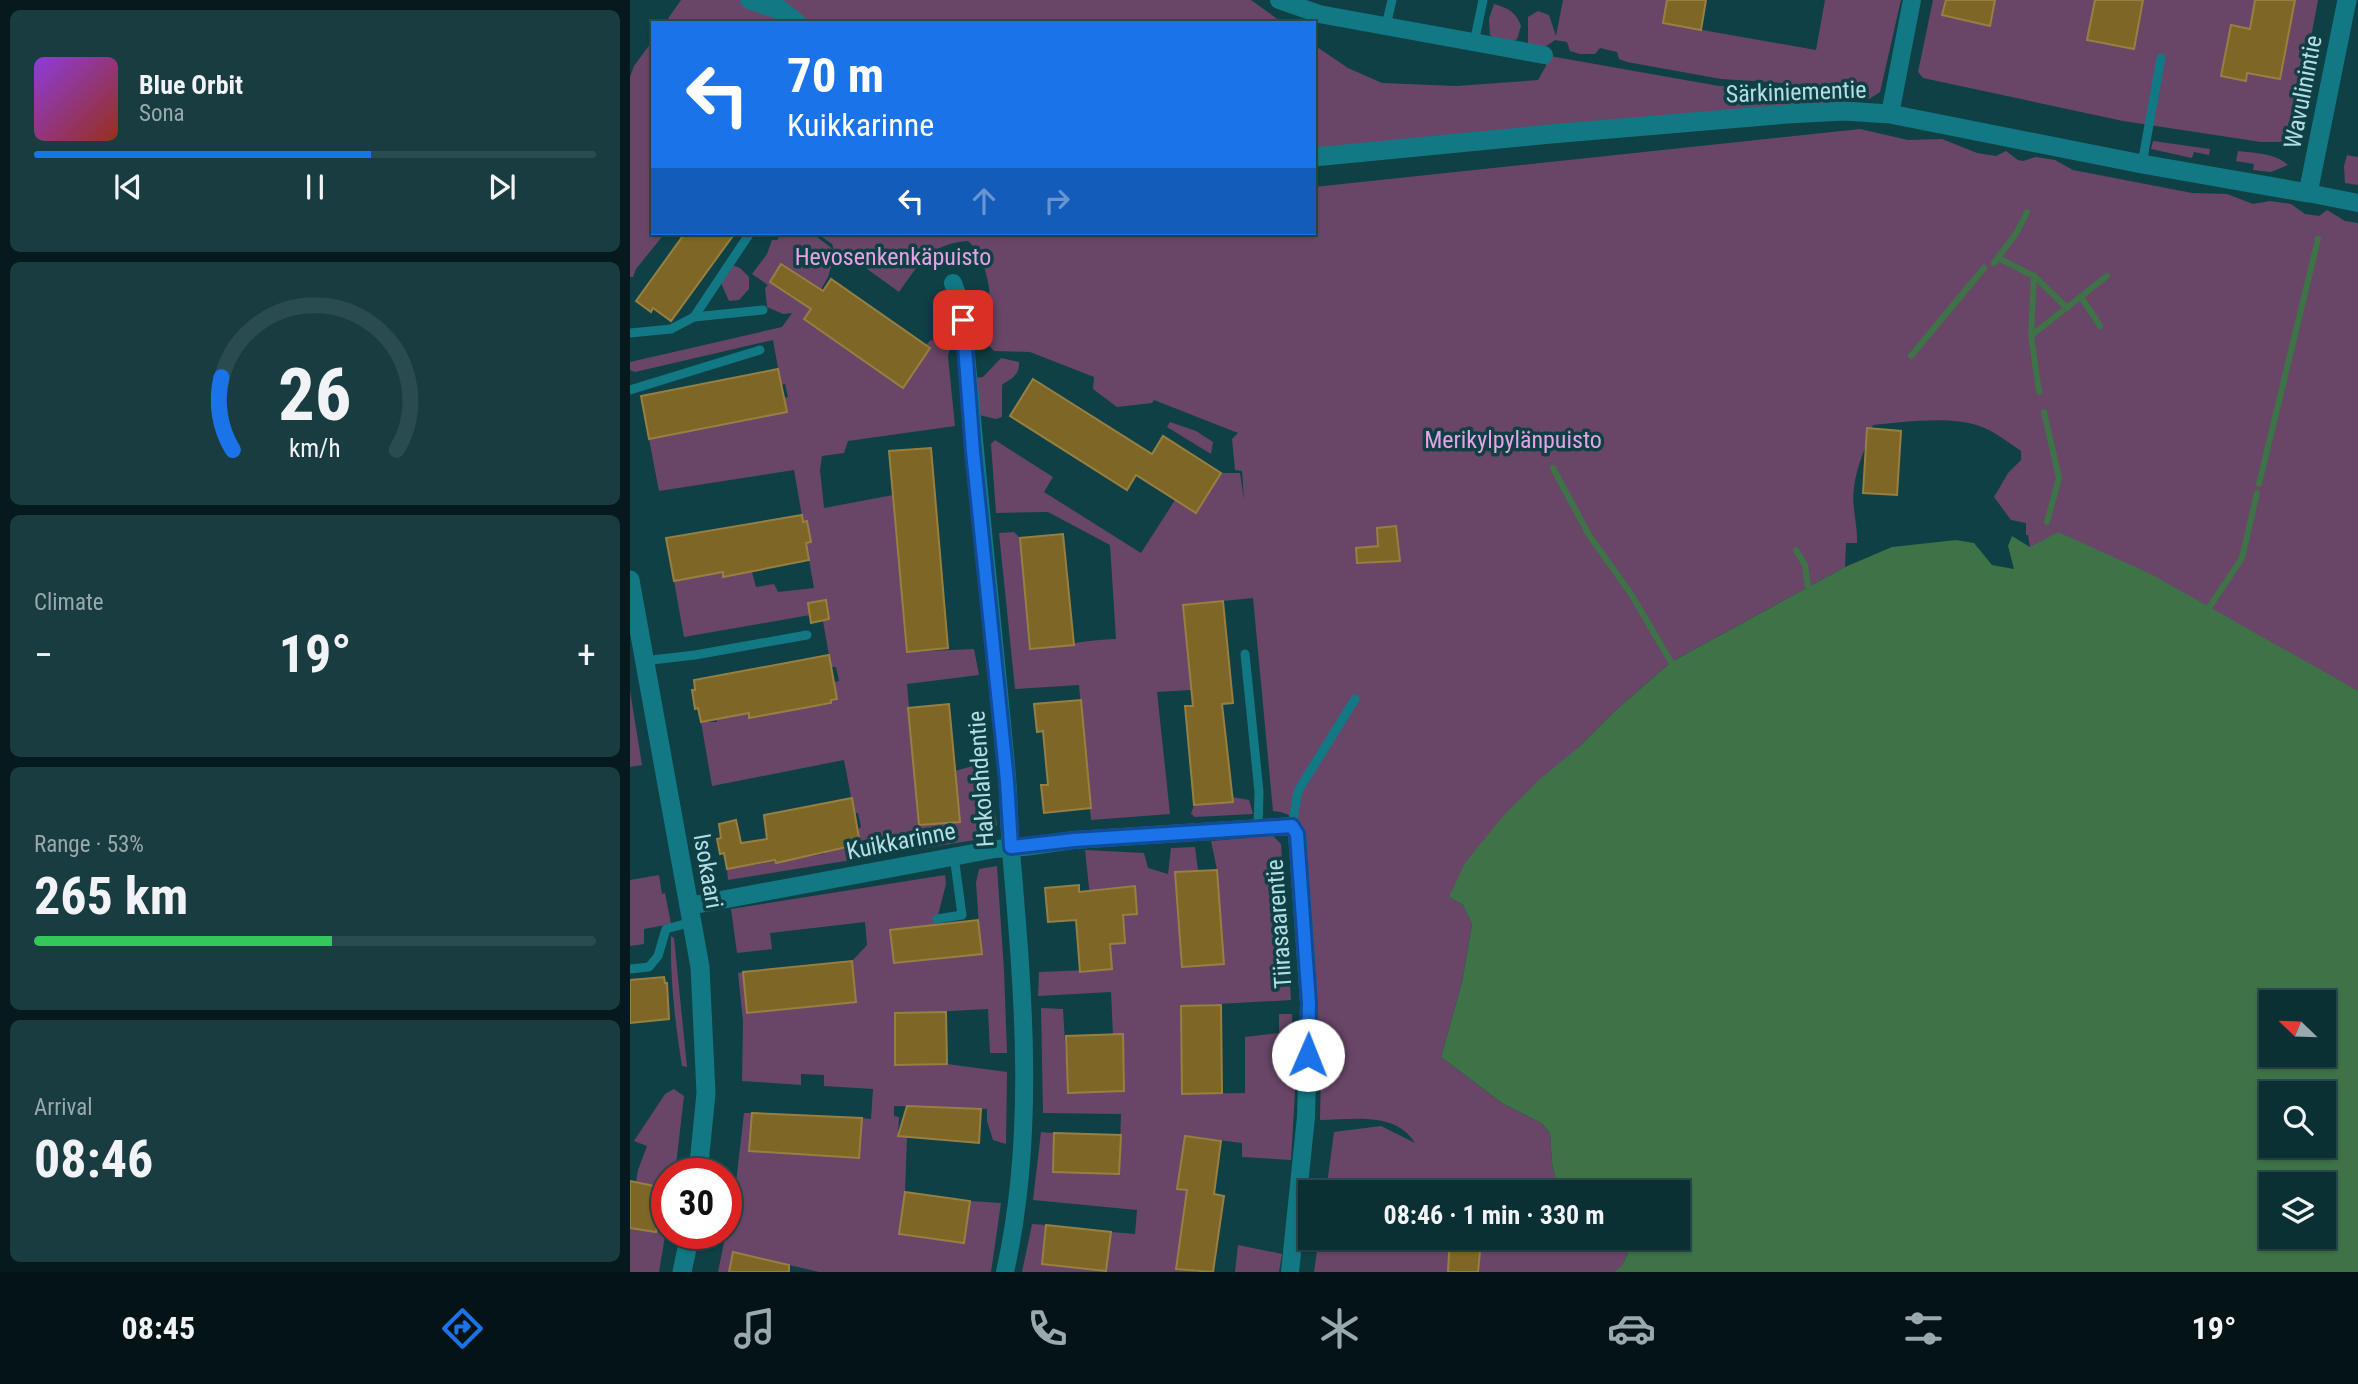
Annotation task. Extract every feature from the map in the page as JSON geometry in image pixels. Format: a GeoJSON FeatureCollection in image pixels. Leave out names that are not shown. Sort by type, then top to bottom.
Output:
{"type":"FeatureCollection","features":[{"type":"Feature","properties":{"kind":"street"},"geometry":{"type":"LineString","coordinates":[[750,0],[773,5],[794,21]]}},
{"type":"Feature","properties":{"kind":"street"},"geometry":{"type":"LineString","coordinates":[[1279,0],[1311,12],[1544,55]]}},
{"type":"Feature","properties":{"kind":"street"},"geometry":{"type":"LineString","coordinates":[[1890,114],[1912,0]]}},
{"type":"Feature","properties":{"kind":"street","name":"Wavulinintie"},"geometry":{"type":"LineString","coordinates":[[2308,193],[2347,0]]}},
{"type":"Feature","properties":{"kind":"street","name":"Särkiniementie"},"geometry":{"type":"LineString","coordinates":[[1316,157],[1844,111],[1890,114],[2358,203]]}},
{"type":"Feature","properties":{"kind":"street","name":"Hakolahdentie"},"geometry":{"type":"LineString","coordinates":[[953,284],[963,320],[973,452],[1007,781],[1021,966],[1026,1064],[1017,1199],[1005,1272]]}},
{"type":"Feature","properties":{"kind":"street","name":"Isokaari"},"geometry":{"type":"LineString","coordinates":[[630,580],[700,967],[705,1100],[700,1158]]}},
{"type":"Feature","properties":{"kind":"street","name":"Kuikkarinne"},"geometry":{"type":"LineString","coordinates":[[691,914],[954,856],[1011,847],[1074,840],[1292,826]]}},
{"type":"Feature","properties":{"kind":"street","name":"Tiirasaarentie"},"geometry":{"type":"LineString","coordinates":[[1290,1272],[1306,1117],[1309,1003],[1297,834],[1292,826]]}},
{"type":"Feature","properties":{"kind":"street"},"geometry":{"type":"LineString","coordinates":[[682,1272],[687,1249]]}},
{"type":"Feature","properties":{"kind":"lane"},"geometry":{"type":"LineString","coordinates":[[1386,26],[1392,0]]}},
{"type":"Feature","properties":{"kind":"lane"},"geometry":{"type":"LineString","coordinates":[[1474,43],[1483,0]]}},
{"type":"Feature","properties":{"kind":"lane"},"geometry":{"type":"LineString","coordinates":[[2142,164],[2161,58]]}},
{"type":"Feature","properties":{"kind":"lane"},"geometry":{"type":"LineString","coordinates":[[694,317],[749,235]]}},
{"type":"Feature","properties":{"kind":"lane"},"geometry":{"type":"LineString","coordinates":[[630,332],[671,329],[694,317],[763,310]]}},
{"type":"Feature","properties":{"kind":"lane"},"geometry":{"type":"LineString","coordinates":[[630,390],[760,350]]}},
{"type":"Feature","properties":{"kind":"lane"},"geometry":{"type":"LineString","coordinates":[[643,661],[695,655],[807,635]]}},
{"type":"Feature","properties":{"kind":"lane"},"geometry":{"type":"LineString","coordinates":[[1245,654],[1259,792],[1258,828]]}},
{"type":"Feature","properties":{"kind":"lane"},"geometry":{"type":"LineString","coordinates":[[1292,826],[1298,790],[1355,699]]}},
{"type":"Feature","properties":{"kind":"lane"},"geometry":{"type":"LineString","coordinates":[[936,919],[962,915],[954,856]]}},
{"type":"Feature","properties":{"kind":"lane"},"geometry":{"type":"LineString","coordinates":[[630,969],[649,967],[658,956],[666,929],[691,914]]}},
{"type":"Feature","properties":{"kind":"green space"},"geometry":{"type":"Polygon","coordinates":[[[681,0],[1251,0],[1280,21],[666,21],[681,0]]]}},
{"type":"Feature","properties":{"kind":"green space"},"geometry":{"type":"Polygon","coordinates":[[[1563,0],[1667,0],[1663,23],[1816,50],[1825,0],[1901,0],[1880,92],[1869,99],[1842,94],[1843,109],[1316,155],[1316,46],[1348,68],[1382,83],[1456,86],[1538,80],[1546,66],[1544,55],[1719,86],[1798,86],[1721,79],[1627,62],[1619,59],[1617,52],[1600,48],[1595,54],[1580,54],[1570,51],[1567,42],[1555,40],[1545,47],[1528,44],[1528,17],[1538,11],[1549,15],[1556,36],[1563,0]]]}},
{"type":"Feature","properties":{"kind":"green space"},"geometry":{"type":"Polygon","coordinates":[[[1933,0],[2318,0],[2298,107],[2283,142],[2261,142],[2123,121],[1923,78],[1918,72],[1933,0]]]}},
{"type":"Feature","properties":{"kind":"green space"},"geometry":{"type":"Polygon","coordinates":[[[1494,4],[1511,11],[1521,26],[1517,39],[1508,45],[1490,35],[1489,19],[1494,4]]]}},
{"type":"Feature","properties":{"kind":"green space"},"geometry":{"type":"Polygon","coordinates":[[[651,43],[651,235],[663,235],[636,269],[633,277],[630,277],[630,77],[634,66],[651,43]]]}},
{"type":"Feature","properties":{"kind":"green space","name":"Merikylpylänpuisto"},"geometry":{"type":"Polygon","coordinates":[[[1860,129],[1908,140],[1942,139],[1977,153],[1996,156],[2006,151],[2023,161],[2036,157],[2055,160],[2073,170],[2192,193],[2227,194],[2253,204],[2270,201],[2291,204],[2305,214],[2319,216],[2327,210],[2345,221],[2358,223],[2358,691],[2030,547],[2026,523],[2011,520],[1994,497],[2008,473],[2021,460],[2021,451],[1989,430],[1962,422],[1947,421],[1873,425],[1855,480],[1853,502],[1857,543],[1846,543],[1845,567],[1671,662],[1579,747],[1449,897],[1463,905],[1472,924],[1462,982],[1441,1057],[1502,1103],[1541,1123],[1550,1133],[1552,1163],[1558,1180],[1328,1180],[1334,1132],[1381,1126],[1415,1143],[1407,1133],[1385,1122],[1359,1119],[1320,1120],[1321,1071],[1306,840],[1296,819],[1273,811],[1253,598],[1183,605],[1191,690],[1157,692],[1170,814],[1091,820],[1079,685],[1015,689],[999,533],[1014,532],[1020,538],[1030,648],[1116,639],[1110,545],[1048,512],[996,513],[991,444],[995,440],[1053,477],[1044,492],[1141,553],[1175,500],[1189,508],[1197,501],[1203,502],[1221,473],[1240,473],[1244,500],[1242,471],[1235,470],[1232,439],[1238,433],[1154,400],[1152,403],[1117,407],[1093,389],[1094,377],[1030,352],[994,351],[969,325],[969,314],[975,306],[987,308],[989,292],[982,263],[968,241],[944,246],[935,251],[920,264],[899,292],[863,266],[855,265],[852,260],[836,251],[828,277],[804,320],[902,388],[925,355],[923,348],[931,340],[950,345],[948,357],[955,426],[848,441],[844,453],[822,456],[820,470],[824,508],[893,495],[907,652],[974,649],[979,675],[907,684],[919,825],[960,822],[955,771],[986,762],[997,825],[987,838],[728,880],[727,869],[824,854],[824,851],[861,827],[858,813],[854,813],[844,760],[712,786],[701,722],[717,722],[717,719],[749,713],[750,718],[819,703],[820,706],[831,704],[831,700],[837,699],[834,682],[839,681],[836,667],[831,667],[823,621],[829,619],[826,600],[808,603],[810,615],[684,637],[674,581],[723,572],[724,577],[752,572],[756,587],[774,584],[778,592],[814,588],[806,543],[811,542],[807,522],[803,522],[794,470],[659,491],[649,439],[786,412],[784,398],[788,397],[785,384],[781,385],[773,340],[635,372],[630,370],[630,362],[782,327],[792,313],[783,314],[767,307],[765,288],[768,285],[752,274],[767,254],[772,240],[777,240],[781,235],[815,235],[834,250],[832,244],[819,235],[1316,235],[1316,187],[1860,129]]]}},
{"type":"Feature","properties":{"kind":"green space"},"geometry":{"type":"Polygon","coordinates":[[[2153,141],[2210,149],[2209,155],[2194,152],[2192,158],[2151,149],[2153,141]]]}},
{"type":"Feature","properties":{"kind":"green space"},"geometry":{"type":"Polygon","coordinates":[[[2238,151],[2271,156],[2288,165],[2271,172],[2253,170],[2254,164],[2236,161],[2238,151]]]}},
{"type":"Feature","properties":{"kind":"green space"},"geometry":{"type":"Polygon","coordinates":[[[2347,155],[2358,157],[2358,185],[2345,183],[2344,166],[2347,155]]]}},
{"type":"Feature","properties":{"kind":"green space"},"geometry":{"type":"Polygon","coordinates":[[[732,265],[740,268],[749,277],[749,289],[739,300],[729,301],[721,283],[732,265]]]}},
{"type":"Feature","properties":{"kind":"green space"},"geometry":{"type":"Polygon","coordinates":[[[1001,358],[1019,362],[1019,366],[1015,376],[1002,385],[1002,417],[996,419],[979,415],[974,378],[983,377],[1001,358]]]}},
{"type":"Feature","properties":{"kind":"green space"},"geometry":{"type":"Polygon","coordinates":[[[1170,422],[1196,431],[1213,442],[1211,454],[1167,427],[1170,422]]]}},
{"type":"Feature","properties":{"kind":"green space"},"geometry":{"type":"Polygon","coordinates":[[[630,691],[642,765],[630,767],[630,691]]]}},
{"type":"Feature","properties":{"kind":"green space"},"geometry":{"type":"Polygon","coordinates":[[[1232,797],[1249,800],[1253,814],[1195,817],[1191,814],[1194,805],[1232,802],[1232,797]]]}},
{"type":"Feature","properties":{"kind":"green space"},"geometry":{"type":"Polygon","coordinates":[[[1273,836],[1281,844],[1291,1000],[1181,1006],[1182,1094],[1245,1093],[1245,1037],[1279,1033],[1279,1014],[1292,1014],[1295,1092],[1291,1160],[1242,1157],[1242,1143],[1185,1136],[1177,1188],[1187,1190],[1176,1268],[1198,1272],[1022,1272],[1032,1224],[1046,1225],[1042,1264],[1106,1271],[1111,1232],[1135,1234],[1137,1210],[1033,1200],[1041,1132],[1054,1133],[1053,1172],[1119,1173],[1121,1114],[1043,1113],[1041,1008],[1063,1009],[1068,1093],[1124,1091],[1123,1035],[1113,1035],[1111,992],[1038,996],[1039,972],[1112,969],[1110,944],[1125,943],[1123,915],[1137,914],[1135,887],[1092,916],[1085,850],[1144,853],[1148,868],[1168,874],[1171,848],[1195,847],[1198,871],[1175,873],[1182,967],[1224,963],[1217,870],[1211,841],[1273,836]]]}},
{"type":"Feature","properties":{"kind":"green space"},"geometry":{"type":"Polygon","coordinates":[[[997,866],[1007,1053],[990,1053],[988,1009],[895,1014],[896,1065],[947,1064],[1007,1072],[1006,1144],[993,1140],[987,1121],[987,1109],[894,1106],[894,1116],[899,1117],[898,1136],[907,1137],[905,1192],[899,1234],[964,1243],[970,1201],[1001,1203],[991,1272],[819,1272],[734,1252],[729,1272],[718,1272],[723,1249],[742,1249],[742,1158],[739,1158],[744,1113],[752,1113],[749,1151],[858,1158],[862,1118],[871,1119],[873,1089],[824,1086],[824,1075],[801,1074],[801,1085],[742,1081],[743,1021],[738,973],[743,972],[747,1013],[856,1002],[852,961],[867,945],[865,922],[770,933],[772,949],[737,953],[731,909],[945,875],[946,884],[937,919],[938,925],[890,930],[894,963],[981,954],[976,883],[979,869],[997,866]]]}},
{"type":"Feature","properties":{"kind":"green space"},"geometry":{"type":"Polygon","coordinates":[[[659,875],[671,924],[644,929],[644,944],[630,946],[630,880],[659,875]]]}},
{"type":"Feature","properties":{"kind":"green space"},"geometry":{"type":"Polygon","coordinates":[[[671,936],[674,938],[687,1067],[682,1066],[675,1017],[671,936]]]}},
{"type":"Feature","properties":{"kind":"green space"},"geometry":{"type":"Polygon","coordinates":[[[674,1089],[684,1096],[677,1158],[651,1158],[651,1185],[636,1182],[647,1146],[634,1141],[665,1094],[674,1089]]]}},
{"type":"Feature","properties":{"kind":"green space"},"geometry":{"type":"Polygon","coordinates":[[[630,1228],[651,1231],[651,1249],[663,1249],[659,1272],[630,1272],[630,1228]]]}},
{"type":"Feature","properties":{"kind":"green space"},"geometry":{"type":"Polygon","coordinates":[[[1238,1245],[1282,1254],[1279,1272],[1235,1272],[1238,1245]]]}},
{"type":"Feature","properties":{"kind":"green space"},"geometry":{"type":"Polygon","coordinates":[[[1317,1250],[1628,1252],[1622,1267],[1614,1272],[1314,1272],[1317,1250]]]}},
{"type":"Feature","properties":{"kind":"shaded area"},"geometry":{"type":"Polygon","coordinates":[[[2058,532],[2151,574],[2358,691],[2358,1272],[1614,1272],[1622,1266],[1628,1253],[1615,1250],[1690,1250],[1690,1180],[1558,1180],[1552,1163],[1550,1133],[1541,1123],[1502,1103],[1441,1057],[1462,982],[1472,924],[1463,905],[1449,897],[1465,863],[1504,815],[1540,779],[1579,747],[1671,662],[1845,567],[1892,547],[1956,540],[1974,543],[1992,565],[2014,569],[2008,546],[2012,536],[2030,547],[2058,532]]]}},
{"type":"Feature","properties":{"kind":"building"},"geometry":{"type":"Polygon","coordinates":[[[1667,0],[1706,0],[1701,30],[1663,23],[1667,0]]]}},
{"type":"Feature","properties":{"kind":"building"},"geometry":{"type":"Polygon","coordinates":[[[1946,0],[1995,0],[1990,26],[1942,15],[1946,0]]]}},
{"type":"Feature","properties":{"kind":"building"},"geometry":{"type":"Polygon","coordinates":[[[2095,0],[2143,0],[2134,49],[2087,40],[2095,0]]]}},
{"type":"Feature","properties":{"kind":"building"},"geometry":{"type":"Polygon","coordinates":[[[2255,0],[2295,0],[2280,79],[2247,73],[2246,81],[2221,76],[2231,25],[2250,29],[2255,0]]]}},
{"type":"Feature","properties":{"kind":"building"},"geometry":{"type":"Polygon","coordinates":[[[684,235],[734,235],[671,321],[653,308],[651,312],[636,301],[684,235]]]}},
{"type":"Feature","properties":{"kind":"building"},"geometry":{"type":"Polygon","coordinates":[[[781,264],[823,291],[831,279],[930,348],[903,388],[804,319],[811,309],[770,282],[781,264]]]}},
{"type":"Feature","properties":{"kind":"building"},"geometry":{"type":"Polygon","coordinates":[[[778,369],[787,412],[649,439],[641,396],[778,369]]]}},
{"type":"Feature","properties":{"kind":"building"},"geometry":{"type":"Polygon","coordinates":[[[1033,379],[1152,454],[1163,436],[1221,473],[1196,513],[1136,475],[1127,490],[1010,416],[1033,379]]]}},
{"type":"Feature","properties":{"kind":"building"},"geometry":{"type":"Polygon","coordinates":[[[1867,428],[1901,431],[1897,495],[1863,493],[1867,428]]]}},
{"type":"Feature","properties":{"kind":"building"},"geometry":{"type":"Polygon","coordinates":[[[931,448],[948,648],[907,652],[889,451],[931,448]]]}},
{"type":"Feature","properties":{"kind":"building"},"geometry":{"type":"Polygon","coordinates":[[[802,515],[803,522],[807,521],[811,542],[806,543],[809,560],[723,577],[723,572],[674,581],[666,538],[802,515]]]}},
{"type":"Feature","properties":{"kind":"building"},"geometry":{"type":"Polygon","coordinates":[[[1396,526],[1400,561],[1357,563],[1356,548],[1378,546],[1377,528],[1396,526]]]}},
{"type":"Feature","properties":{"kind":"building"},"geometry":{"type":"Polygon","coordinates":[[[1063,534],[1074,645],[1030,649],[1020,538],[1063,534]]]}},
{"type":"Feature","properties":{"kind":"building"},"geometry":{"type":"Polygon","coordinates":[[[826,600],[829,619],[811,623],[808,603],[826,600]]]}},
{"type":"Feature","properties":{"kind":"building"},"geometry":{"type":"Polygon","coordinates":[[[1223,601],[1233,703],[1222,704],[1233,802],[1194,805],[1185,706],[1193,706],[1183,605],[1223,601]]]}},
{"type":"Feature","properties":{"kind":"building"},"geometry":{"type":"Polygon","coordinates":[[[829,655],[837,699],[831,700],[831,703],[749,718],[749,713],[701,722],[698,708],[695,709],[692,690],[695,690],[694,680],[829,655]]]}},
{"type":"Feature","properties":{"kind":"building"},"geometry":{"type":"Polygon","coordinates":[[[1081,700],[1091,808],[1044,813],[1041,785],[1048,785],[1043,731],[1037,732],[1034,704],[1081,700]]]}},
{"type":"Feature","properties":{"kind":"building"},"geometry":{"type":"Polygon","coordinates":[[[949,704],[960,822],[919,825],[908,708],[949,704]]]}},
{"type":"Feature","properties":{"kind":"building"},"geometry":{"type":"Polygon","coordinates":[[[852,798],[860,844],[776,863],[775,860],[727,869],[724,853],[720,854],[717,839],[721,838],[719,824],[736,820],[741,843],[767,839],[764,815],[852,798]]]}},
{"type":"Feature","properties":{"kind":"building"},"geometry":{"type":"Polygon","coordinates":[[[1217,870],[1224,964],[1182,967],[1175,872],[1217,870]]]}},
{"type":"Feature","properties":{"kind":"building"},"geometry":{"type":"Polygon","coordinates":[[[1079,885],[1079,892],[1135,886],[1137,914],[1123,915],[1125,943],[1110,944],[1112,969],[1080,972],[1076,920],[1048,922],[1045,888],[1079,885]]]}},
{"type":"Feature","properties":{"kind":"building"},"geometry":{"type":"Polygon","coordinates":[[[978,920],[982,954],[894,963],[890,930],[978,920]]]}},
{"type":"Feature","properties":{"kind":"building"},"geometry":{"type":"Polygon","coordinates":[[[852,961],[856,1002],[747,1013],[743,972],[852,961]]]}},
{"type":"Feature","properties":{"kind":"building"},"geometry":{"type":"Polygon","coordinates":[[[664,977],[667,983],[669,1019],[630,1023],[630,980],[664,977]]]}},
{"type":"Feature","properties":{"kind":"building"},"geometry":{"type":"Polygon","coordinates":[[[1221,1005],[1222,1093],[1182,1094],[1181,1006],[1221,1005]]]}},
{"type":"Feature","properties":{"kind":"building"},"geometry":{"type":"Polygon","coordinates":[[[946,1012],[947,1064],[895,1065],[895,1013],[946,1012]]]}},
{"type":"Feature","properties":{"kind":"building"},"geometry":{"type":"Polygon","coordinates":[[[1123,1034],[1124,1091],[1068,1093],[1066,1036],[1123,1034]]]}},
{"type":"Feature","properties":{"kind":"building"},"geometry":{"type":"Polygon","coordinates":[[[907,1106],[981,1109],[979,1143],[898,1136],[907,1106]]]}},
{"type":"Feature","properties":{"kind":"building"},"geometry":{"type":"Polygon","coordinates":[[[752,1113],[862,1118],[859,1158],[749,1151],[752,1113]]]}},
{"type":"Feature","properties":{"kind":"building"},"geometry":{"type":"Polygon","coordinates":[[[1054,1133],[1121,1135],[1119,1174],[1053,1172],[1054,1133]]]}},
{"type":"Feature","properties":{"kind":"building"},"geometry":{"type":"Polygon","coordinates":[[[1185,1136],[1221,1141],[1214,1194],[1224,1196],[1213,1272],[1176,1269],[1187,1190],[1177,1189],[1185,1136]]]}},
{"type":"Feature","properties":{"kind":"building"},"geometry":{"type":"Polygon","coordinates":[[[630,1181],[651,1185],[651,1231],[630,1228],[630,1181]]]}},
{"type":"Feature","properties":{"kind":"building"},"geometry":{"type":"Polygon","coordinates":[[[905,1192],[970,1201],[964,1243],[899,1234],[905,1192]]]}},
{"type":"Feature","properties":{"kind":"building"},"geometry":{"type":"Polygon","coordinates":[[[1046,1225],[1111,1232],[1106,1271],[1042,1264],[1046,1225]]]}},
{"type":"Feature","properties":{"kind":"building"},"geometry":{"type":"Polygon","coordinates":[[[1449,1250],[1480,1250],[1478,1272],[1448,1272],[1449,1250]]]}},
{"type":"Feature","properties":{"kind":"building"},"geometry":{"type":"Polygon","coordinates":[[[733,1252],[789,1265],[789,1272],[729,1272],[733,1252]]]}},
{"type":"Feature","properties":{"kind":"waterway"},"geometry":{"type":"LineString","coordinates":[[1994,263],[2017,232],[2027,212]]}},
{"type":"Feature","properties":{"kind":"waterway"},"geometry":{"type":"LineString","coordinates":[[2259,484],[2318,239]]}},
{"type":"Feature","properties":{"kind":"waterway"},"geometry":{"type":"LineString","coordinates":[[1998,258],[2034,276],[2067,308]]}},
{"type":"Feature","properties":{"kind":"waterway"},"geometry":{"type":"LineString","coordinates":[[1911,356],[1984,268]]}},
{"type":"Feature","properties":{"kind":"waterway"},"geometry":{"type":"LineString","coordinates":[[2034,276],[2031,335],[2039,392]]}},
{"type":"Feature","properties":{"kind":"waterway"},"geometry":{"type":"LineString","coordinates":[[2032,335],[2107,276]]}},
{"type":"Feature","properties":{"kind":"waterway"},"geometry":{"type":"LineString","coordinates":[[2081,297],[2100,326]]}},
{"type":"Feature","properties":{"kind":"waterway"},"geometry":{"type":"LineString","coordinates":[[2044,412],[2059,478],[2047,522]]}},
{"type":"Feature","properties":{"kind":"waterway"},"geometry":{"type":"LineString","coordinates":[[1553,468],[1589,535],[1631,594],[1671,662]]}},
{"type":"Feature","properties":{"kind":"waterway"},"geometry":{"type":"LineString","coordinates":[[2210,606],[2242,558],[2257,493]]}},
{"type":"Feature","properties":{"kind":"waterway"},"geometry":{"type":"LineString","coordinates":[[1796,550],[1805,565],[1808,587]]}},
{"type":"Feature","properties":{"kind":"route"},"geometry":{"type":"LineString","coordinates":[[963,320],[1011,847],[1024,848],[1074,840],[1292,826],[1297,834],[1309,1003],[1308,1055]]}},
{"type":"Feature","properties":{"kind":"park label","name":"Hevosenkenkäpuisto"},"geometry":{"type":"Point","coordinates":[893,257]}}]}
